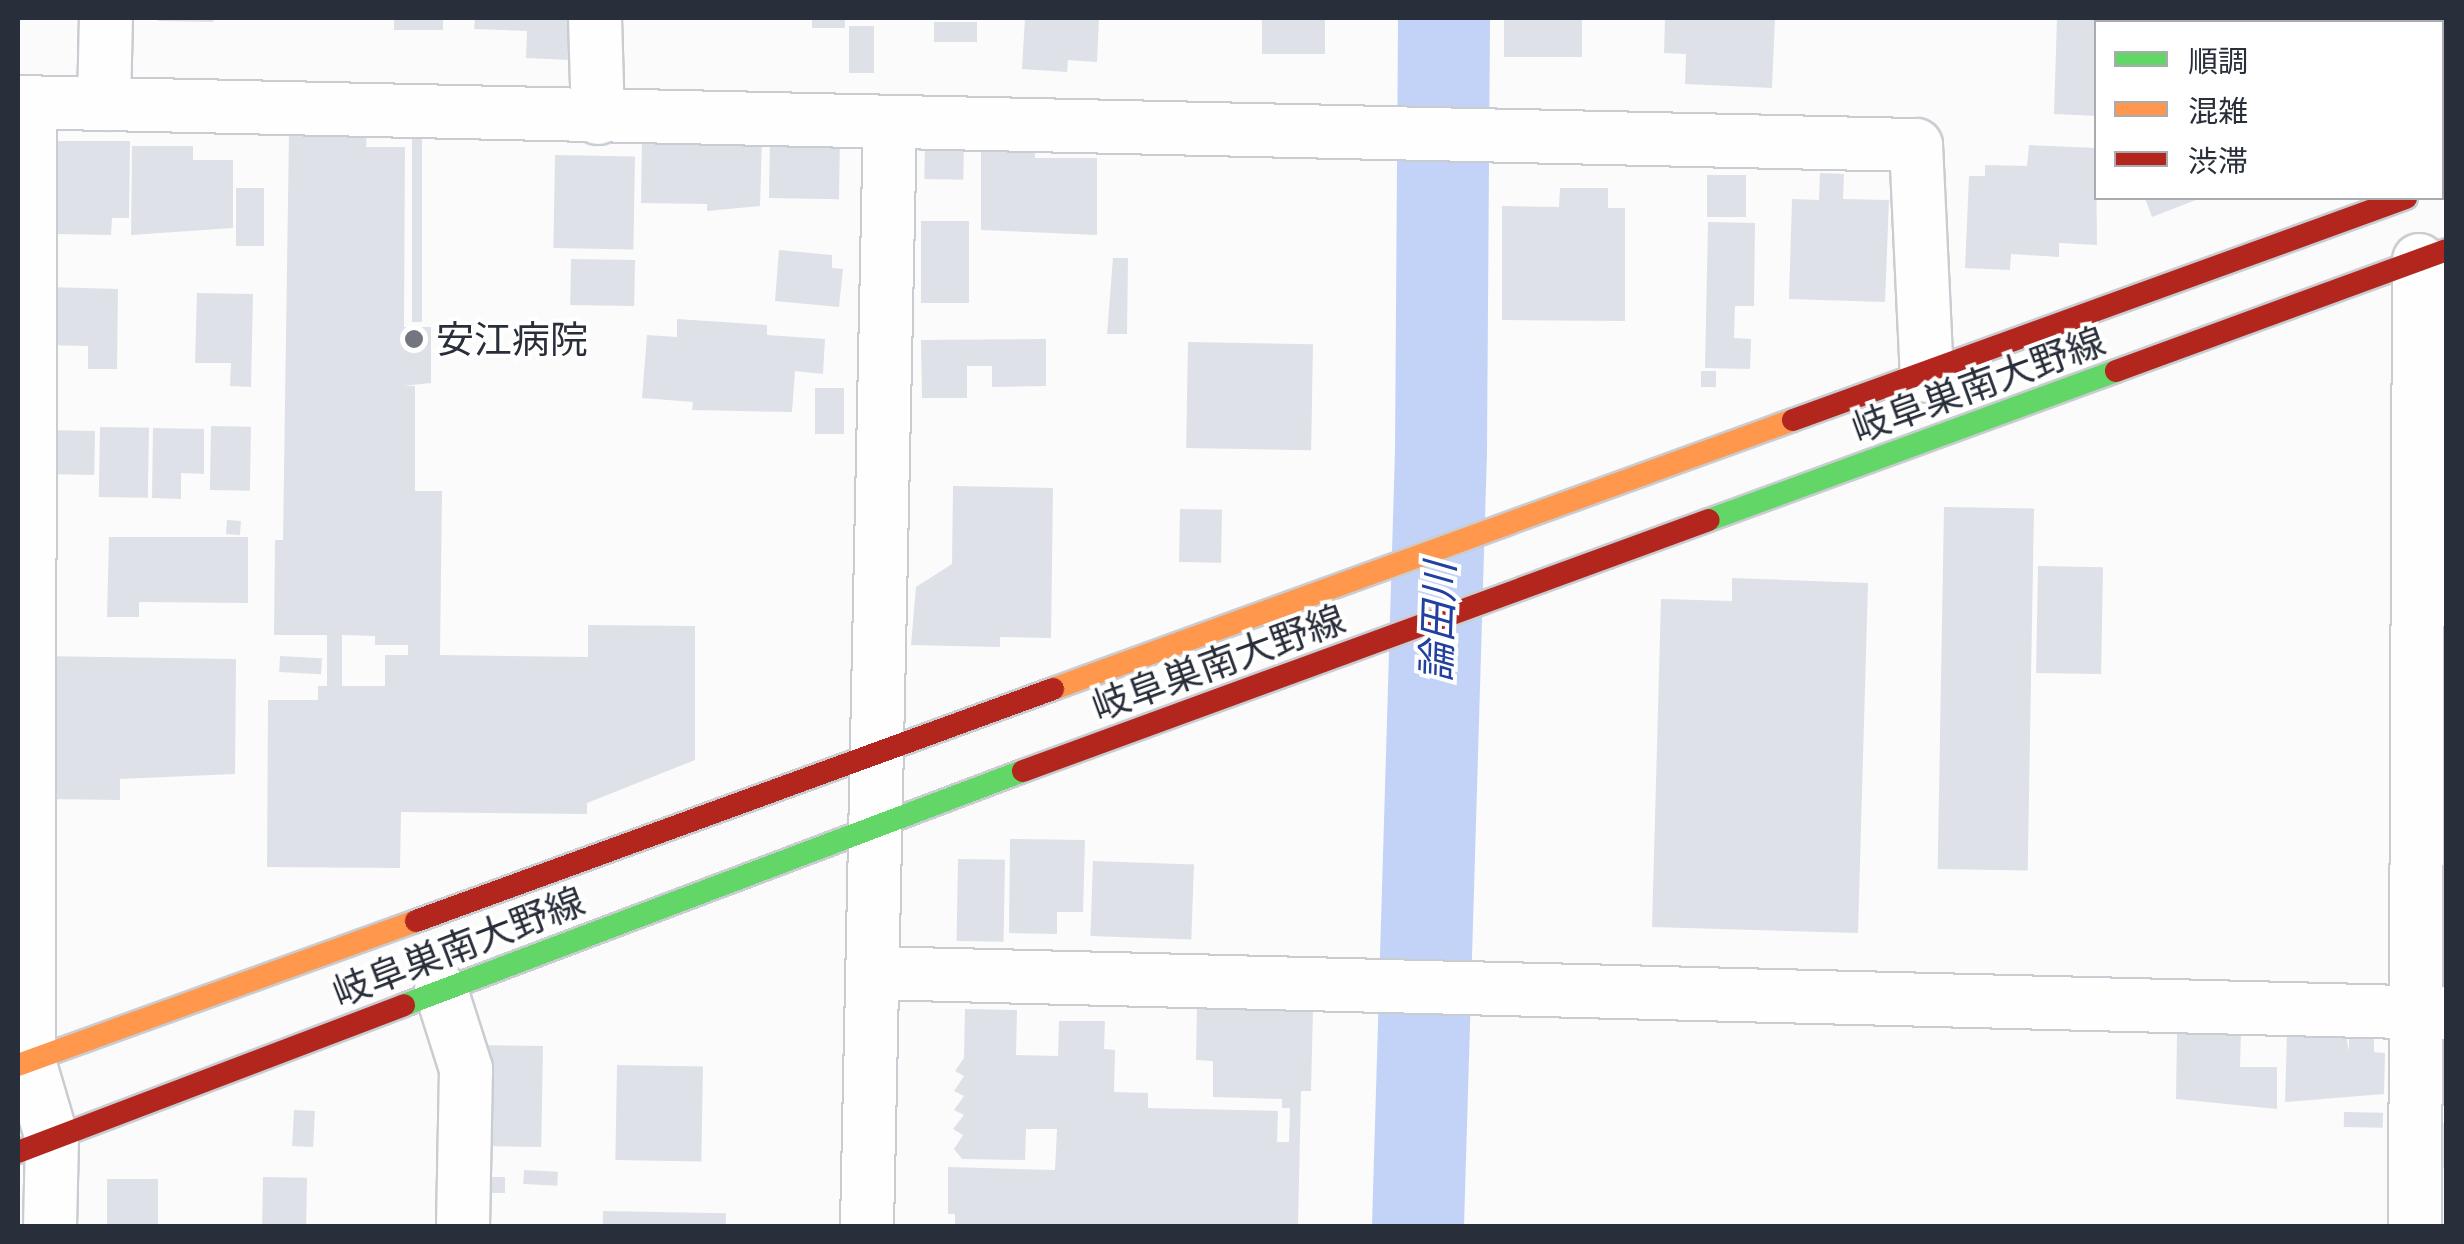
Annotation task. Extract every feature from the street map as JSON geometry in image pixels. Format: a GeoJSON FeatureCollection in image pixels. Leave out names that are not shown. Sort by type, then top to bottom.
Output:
{"type":"FeatureCollection","features":[{"type":"Feature","properties":{"kind":"main road","name":"岐阜巣南大野線"},"geometry":{"type":"LineString","coordinates":[[23,1063],[880,754],[1365,572],[1926,376],[2401,200]]}},
{"type":"Feature","properties":{"kind":"main road","name":"岐阜巣南大野線"},"geometry":{"type":"LineString","coordinates":[[35,1146],[880,822],[2433,255]]}},
{"type":"Feature","properties":{"kind":"street"},"geometry":{"type":"LineString","coordinates":[[104,104],[106,18]]}},
{"type":"Feature","properties":{"kind":"street"},"geometry":{"type":"LineString","coordinates":[[594,18],[598,118]]}},
{"type":"Feature","properties":{"kind":"street"},"geometry":{"type":"LineString","coordinates":[[50,1226],[23,1063],[24,102],[598,118],[1501,132],[1916,145],[1926,376]]}},
{"type":"Feature","properties":{"kind":"street"},"geometry":{"type":"LineString","coordinates":[[867,1226],[880,822],[890,123]]}},
{"type":"Feature","properties":{"kind":"street"},"geometry":{"type":"LineString","coordinates":[[2415,1226],[2434,1012],[2433,255]]}},
{"type":"Feature","properties":{"kind":"street"},"geometry":{"type":"LineString","coordinates":[[874,973],[2434,1012]]}},
{"type":"Feature","properties":{"kind":"street"},"geometry":{"type":"LineString","coordinates":[[441,990],[466,1069],[463,1226]]}},
{"type":"Feature","properties":{"kind":"building"},"geometry":{"type":"Polygon","coordinates":[[[158,18],[214,18],[213,22],[158,18]]]}},
{"type":"Feature","properties":{"kind":"building"},"geometry":{"type":"Polygon","coordinates":[[[394,18],[443,18],[443,30],[394,30],[394,18]]]}},
{"type":"Feature","properties":{"kind":"building"},"geometry":{"type":"Polygon","coordinates":[[[475,18],[571,18],[570,60],[526,58],[527,31],[474,29],[475,18]]]}},
{"type":"Feature","properties":{"kind":"building"},"geometry":{"type":"Polygon","coordinates":[[[812,18],[845,18],[845,28],[812,28],[812,18]]]}},
{"type":"Feature","properties":{"kind":"building"},"geometry":{"type":"Polygon","coordinates":[[[1025,18],[1099,18],[1097,62],[1068,60],[1067,72],[1022,69],[1025,18]]]}},
{"type":"Feature","properties":{"kind":"building"},"geometry":{"type":"Polygon","coordinates":[[[1262,18],[1325,18],[1325,54],[1262,54],[1262,18]]]}},
{"type":"Feature","properties":{"kind":"building"},"geometry":{"type":"Polygon","coordinates":[[[1504,18],[1582,18],[1582,57],[1504,57],[1504,18]]]}},
{"type":"Feature","properties":{"kind":"building"},"geometry":{"type":"Polygon","coordinates":[[[1665,18],[1775,18],[1772,88],[1685,84],[1686,54],[1664,53],[1665,18]]]}},
{"type":"Feature","properties":{"kind":"building"},"geometry":{"type":"Polygon","coordinates":[[[2057,18],[2103,18],[2094,20],[2094,116],[2054,114],[2057,18]]]}},
{"type":"Feature","properties":{"kind":"building"},"geometry":{"type":"Polygon","coordinates":[[[2119,18],[2326,18],[2326,20],[2119,18]]]}},
{"type":"Feature","properties":{"kind":"building"},"geometry":{"type":"Polygon","coordinates":[[[934,22],[977,22],[977,42],[934,42],[934,22]]]}},
{"type":"Feature","properties":{"kind":"building"},"geometry":{"type":"Polygon","coordinates":[[[849,26],[874,26],[874,73],[849,73],[849,26]]]}},
{"type":"Feature","properties":{"kind":"building"},"geometry":{"type":"Polygon","coordinates":[[[412,130],[422,130],[422,322],[412,322],[412,130]]]}},
{"type":"Feature","properties":{"kind":"building"},"geometry":{"type":"Polygon","coordinates":[[[289,131],[367,132],[366,147],[405,147],[404,327],[431,327],[431,383],[403,386],[415,386],[415,491],[442,491],[440,655],[588,657],[588,625],[695,626],[695,760],[587,803],[587,814],[401,812],[400,868],[267,867],[268,700],[318,700],[318,686],[327,686],[327,635],[274,635],[275,540],[283,540],[289,131]],[[342,635],[342,686],[385,686],[385,655],[408,655],[408,645],[375,645],[375,636],[342,635]]]}},
{"type":"Feature","properties":{"kind":"building"},"geometry":{"type":"Polygon","coordinates":[[[642,137],[762,139],[760,206],[707,211],[707,204],[641,203],[642,137]]]}},
{"type":"Feature","properties":{"kind":"building"},"geometry":{"type":"Polygon","coordinates":[[[770,138],[840,139],[839,199],[769,198],[770,138]]]}},
{"type":"Feature","properties":{"kind":"building"},"geometry":{"type":"Polygon","coordinates":[[[925,140],[964,141],[963,180],[924,179],[925,140]]]}},
{"type":"Feature","properties":{"kind":"building"},"geometry":{"type":"Polygon","coordinates":[[[57,141],[130,141],[129,218],[112,218],[111,235],[56,234],[57,141]]]}},
{"type":"Feature","properties":{"kind":"building"},"geometry":{"type":"Polygon","coordinates":[[[981,141],[1035,141],[1035,158],[1097,158],[1097,235],[981,230],[981,141]]]}},
{"type":"Feature","properties":{"kind":"building"},"geometry":{"type":"Polygon","coordinates":[[[2029,145],[2094,148],[2097,245],[2059,243],[2059,257],[2011,254],[2010,270],[1965,268],[1969,176],[1985,176],[1985,165],[2027,166],[2029,145]]]}},
{"type":"Feature","properties":{"kind":"building"},"geometry":{"type":"Polygon","coordinates":[[[132,146],[193,146],[193,160],[233,160],[233,228],[131,235],[132,146]]]}},
{"type":"Feature","properties":{"kind":"building"},"geometry":{"type":"Polygon","coordinates":[[[555,155],[635,156],[633,249],[553,248],[555,155]]]}},
{"type":"Feature","properties":{"kind":"building"},"geometry":{"type":"Polygon","coordinates":[[[1820,173],[1844,174],[1843,199],[1889,200],[1885,302],[1789,299],[1792,199],[1819,200],[1820,173]]]}},
{"type":"Feature","properties":{"kind":"building"},"geometry":{"type":"Polygon","coordinates":[[[1707,175],[1746,175],[1746,217],[1707,217],[1707,175]]]}},
{"type":"Feature","properties":{"kind":"building"},"geometry":{"type":"Polygon","coordinates":[[[236,188],[264,188],[264,246],[236,246],[236,188]]]}},
{"type":"Feature","properties":{"kind":"building"},"geometry":{"type":"Polygon","coordinates":[[[1560,188],[1608,188],[1608,208],[1625,208],[1625,321],[1502,320],[1502,206],[1559,207],[1560,188]]]}},
{"type":"Feature","properties":{"kind":"building"},"geometry":{"type":"Polygon","coordinates":[[[2146,200],[2196,200],[2152,217],[2146,200]]]}},
{"type":"Feature","properties":{"kind":"building"},"geometry":{"type":"Polygon","coordinates":[[[921,221],[969,221],[969,303],[921,303],[921,221]]]}},
{"type":"Feature","properties":{"kind":"building"},"geometry":{"type":"Polygon","coordinates":[[[1708,222],[1755,223],[1754,306],[1735,306],[1734,338],[1751,339],[1750,369],[1705,368],[1708,222]]]}},
{"type":"Feature","properties":{"kind":"building"},"geometry":{"type":"Polygon","coordinates":[[[779,250],[832,255],[832,268],[843,269],[839,307],[775,301],[779,250]]]}},
{"type":"Feature","properties":{"kind":"building"},"geometry":{"type":"Polygon","coordinates":[[[1113,258],[1128,258],[1127,334],[1107,334],[1113,258]]]}},
{"type":"Feature","properties":{"kind":"building"},"geometry":{"type":"Polygon","coordinates":[[[571,259],[635,260],[634,306],[570,305],[571,259]]]}},
{"type":"Feature","properties":{"kind":"building"},"geometry":{"type":"Polygon","coordinates":[[[47,287],[118,289],[117,369],[88,369],[88,346],[46,345],[47,287]]]}},
{"type":"Feature","properties":{"kind":"building"},"geometry":{"type":"Polygon","coordinates":[[[197,293],[253,294],[251,387],[230,386],[231,363],[195,363],[197,293]]]}},
{"type":"Feature","properties":{"kind":"building"},"geometry":{"type":"Polygon","coordinates":[[[677,319],[767,325],[767,335],[825,339],[823,374],[795,371],[792,412],[692,410],[693,402],[642,398],[647,335],[677,337],[677,319]]]}},
{"type":"Feature","properties":{"kind":"building"},"geometry":{"type":"Polygon","coordinates":[[[1046,339],[1046,386],[992,387],[992,366],[967,366],[967,398],[922,398],[921,340],[1046,339]]]}},
{"type":"Feature","properties":{"kind":"building"},"geometry":{"type":"Polygon","coordinates":[[[1188,342],[1313,344],[1311,450],[1186,448],[1188,342]]]}},
{"type":"Feature","properties":{"kind":"building"},"geometry":{"type":"Polygon","coordinates":[[[1701,371],[1716,371],[1716,387],[1701,387],[1701,371]]]}},
{"type":"Feature","properties":{"kind":"building"},"geometry":{"type":"Polygon","coordinates":[[[815,388],[844,388],[844,434],[815,434],[815,388]]]}},
{"type":"Feature","properties":{"kind":"building"},"geometry":{"type":"Polygon","coordinates":[[[211,426],[251,427],[250,491],[210,490],[211,426]]]}},
{"type":"Feature","properties":{"kind":"building"},"geometry":{"type":"Polygon","coordinates":[[[100,427],[149,428],[148,498],[99,497],[100,427]]]}},
{"type":"Feature","properties":{"kind":"building"},"geometry":{"type":"Polygon","coordinates":[[[153,428],[204,429],[204,474],[181,473],[181,499],[152,498],[153,428]]]}},
{"type":"Feature","properties":{"kind":"building"},"geometry":{"type":"Polygon","coordinates":[[[42,430],[95,431],[94,475],[41,474],[42,430]]]}},
{"type":"Feature","properties":{"kind":"building"},"geometry":{"type":"Polygon","coordinates":[[[953,486],[1053,488],[1051,638],[1000,637],[1000,647],[911,645],[916,587],[952,564],[953,486]]]}},
{"type":"Feature","properties":{"kind":"building"},"geometry":{"type":"Polygon","coordinates":[[[1944,507],[2034,509],[2028,871],[1938,869],[1944,507]]]}},
{"type":"Feature","properties":{"kind":"building"},"geometry":{"type":"Polygon","coordinates":[[[1180,509],[1222,510],[1221,563],[1179,562],[1180,509]]]}},
{"type":"Feature","properties":{"kind":"building"},"geometry":{"type":"Polygon","coordinates":[[[227,520],[241,521],[240,535],[226,534],[227,520]]]}},
{"type":"Feature","properties":{"kind":"building"},"geometry":{"type":"Polygon","coordinates":[[[109,537],[248,537],[248,603],[139,602],[139,617],[107,617],[109,537]]]}},
{"type":"Feature","properties":{"kind":"building"},"geometry":{"type":"Polygon","coordinates":[[[2038,566],[2103,567],[2101,674],[2036,673],[2038,566]]]}},
{"type":"Feature","properties":{"kind":"building"},"geometry":{"type":"Polygon","coordinates":[[[1732,578],[1868,583],[1858,933],[1652,927],[1661,599],[1732,601],[1732,578]]]}},
{"type":"Feature","properties":{"kind":"building"},"geometry":{"type":"Polygon","coordinates":[[[39,656],[236,659],[235,774],[120,779],[120,800],[45,799],[39,656]]]}},
{"type":"Feature","properties":{"kind":"building"},"geometry":{"type":"Polygon","coordinates":[[[280,656],[322,658],[321,674],[279,672],[280,656]]]}},
{"type":"Feature","properties":{"kind":"building"},"geometry":{"type":"Polygon","coordinates":[[[1010,839],[1085,840],[1083,912],[1057,912],[1057,934],[1009,933],[1010,839]]]}},
{"type":"Feature","properties":{"kind":"building"},"geometry":{"type":"Polygon","coordinates":[[[958,859],[1005,860],[1004,942],[957,941],[958,859]]]}},
{"type":"Feature","properties":{"kind":"building"},"geometry":{"type":"Polygon","coordinates":[[[1093,861],[1194,865],[1191,939],[1090,936],[1093,861]]]}},
{"type":"Feature","properties":{"kind":"building"},"geometry":{"type":"Polygon","coordinates":[[[1197,1008],[1313,1010],[1311,1091],[1301,1091],[1298,1225],[955,1226],[955,1214],[948,1214],[948,1167],[1055,1170],[1057,1129],[1026,1129],[1025,1160],[962,1159],[954,1149],[963,1135],[953,1129],[964,1115],[954,1110],[964,1096],[954,1091],[964,1076],[955,1071],[964,1058],[965,1009],[1017,1010],[1016,1055],[1058,1056],[1059,1021],[1105,1021],[1104,1049],[1115,1050],[1114,1092],[1148,1093],[1148,1108],[1278,1111],[1277,1142],[1289,1142],[1290,1108],[1282,1108],[1282,1099],[1213,1097],[1213,1061],[1196,1060],[1197,1008]]]}},
{"type":"Feature","properties":{"kind":"building"},"geometry":{"type":"Polygon","coordinates":[[[2177,1031],[2241,1032],[2240,1067],[2277,1067],[2277,1109],[2176,1099],[2177,1031]]]}},
{"type":"Feature","properties":{"kind":"building"},"geometry":{"type":"Polygon","coordinates":[[[2349,1031],[2374,1032],[2374,1052],[2385,1053],[2384,1094],[2285,1102],[2287,1033],[2346,1035],[2349,1052],[2349,1031]]]}},
{"type":"Feature","properties":{"kind":"building"},"geometry":{"type":"Polygon","coordinates":[[[479,1045],[543,1046],[541,1147],[477,1146],[479,1045]]]}},
{"type":"Feature","properties":{"kind":"building"},"geometry":{"type":"Polygon","coordinates":[[[617,1065],[703,1067],[701,1161],[615,1160],[617,1065]]]}},
{"type":"Feature","properties":{"kind":"building"},"geometry":{"type":"Polygon","coordinates":[[[294,1110],[315,1111],[313,1147],[292,1146],[294,1110]]]}},
{"type":"Feature","properties":{"kind":"building"},"geometry":{"type":"Polygon","coordinates":[[[2344,1112],[2383,1113],[2383,1128],[2344,1127],[2344,1112]]]}},
{"type":"Feature","properties":{"kind":"building"},"geometry":{"type":"Polygon","coordinates":[[[2442,1123],[2446,1123],[2446,1168],[2442,1168],[2442,1123]]]}},
{"type":"Feature","properties":{"kind":"building"},"geometry":{"type":"Polygon","coordinates":[[[524,1170],[558,1172],[557,1186],[523,1184],[524,1170]]]}},
{"type":"Feature","properties":{"kind":"building"},"geometry":{"type":"Polygon","coordinates":[[[263,1177],[307,1178],[306,1226],[262,1226],[263,1177]]]}},
{"type":"Feature","properties":{"kind":"building"},"geometry":{"type":"Polygon","coordinates":[[[489,1177],[505,1177],[505,1193],[489,1193],[489,1177]]]}},
{"type":"Feature","properties":{"kind":"building"},"geometry":{"type":"Polygon","coordinates":[[[107,1179],[158,1179],[158,1226],[107,1226],[107,1179]]]}},
{"type":"Feature","properties":{"kind":"building"},"geometry":{"type":"Polygon","coordinates":[[[603,1211],[726,1213],[726,1226],[603,1226],[603,1211]]]}},
{"type":"Feature","properties":{"kind":"waterway","name":"論田川"},"geometry":{"type":"LineString","coordinates":[[1418,1226],[1441,451],[1444,18]]}},
{"type":"Feature","properties":{"kind":"traffic: fast"},"geometry":{"type":"LineString","coordinates":[[1709,520],[2116,371]]}},
{"type":"Feature","properties":{"kind":"traffic: fast"},"geometry":{"type":"LineString","coordinates":[[404,1005],[1023,771]]}},
{"type":"Feature","properties":{"kind":"traffic: slow"},"geometry":{"type":"LineString","coordinates":[[1053,689],[1793,420]]}},
{"type":"Feature","properties":{"kind":"traffic: slow"},"geometry":{"type":"LineString","coordinates":[[18,1065],[416,921]]}},
{"type":"Feature","properties":{"kind":"traffic: jam"},"geometry":{"type":"LineString","coordinates":[[1793,420],[2400,200]]}},
{"type":"Feature","properties":{"kind":"traffic: jam"},"geometry":{"type":"LineString","coordinates":[[2116,371],[2446,250]]}},
{"type":"Feature","properties":{"kind":"traffic: jam"},"geometry":{"type":"LineString","coordinates":[[1023,771],[1709,520]]}},
{"type":"Feature","properties":{"kind":"traffic: jam"},"geometry":{"type":"LineString","coordinates":[[416,921],[1053,689]]}},
{"type":"Feature","properties":{"kind":"traffic: jam"},"geometry":{"type":"LineString","coordinates":[[18,1152],[404,1005]]}},
{"type":"Feature","properties":{"kind":"place","name":"安江病院"},"geometry":{"type":"Point","coordinates":[414,339]}}]}
